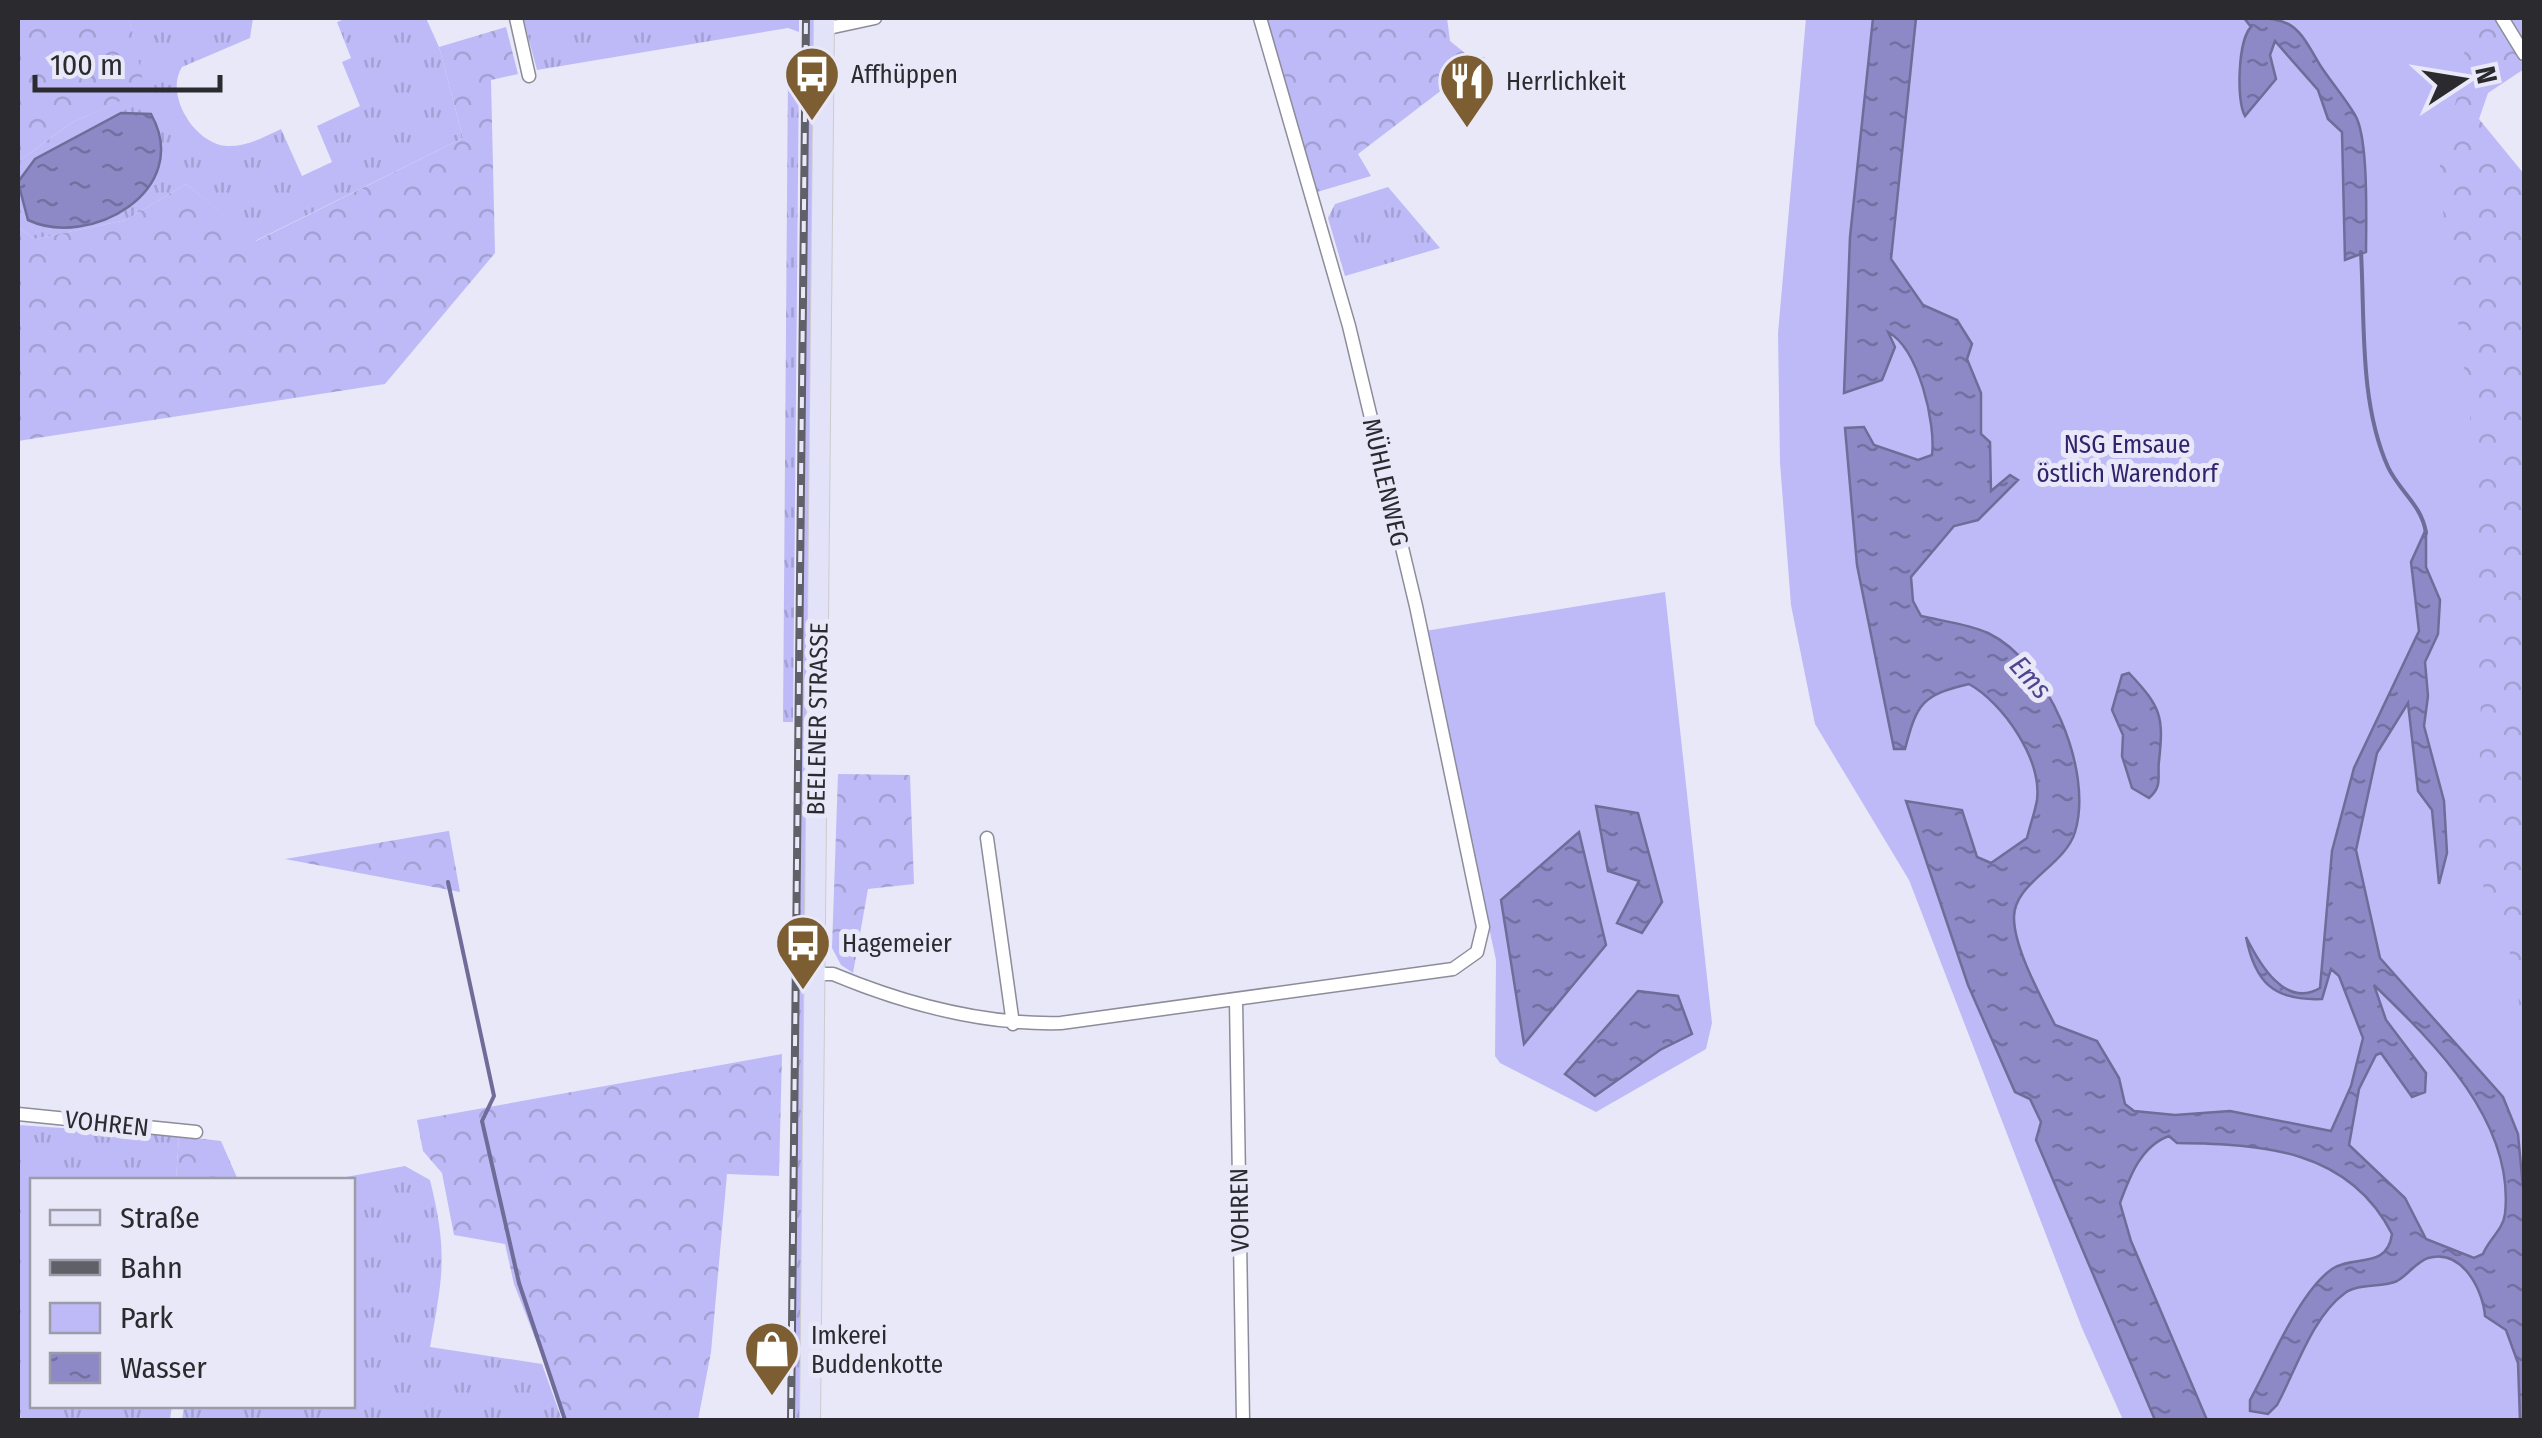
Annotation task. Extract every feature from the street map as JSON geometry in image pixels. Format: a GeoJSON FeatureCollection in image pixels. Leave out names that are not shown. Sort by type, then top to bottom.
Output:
{"type":"FeatureCollection","features":[{"type":"Feature","properties":{"kind":"main road","name":"BEELENER STRASSE"},"geometry":{"type":"LineString","coordinates":[[810,1420],[824,23]]}},
{"type":"Feature","properties":{"kind":"street"},"geometry":{"type":"LineString","coordinates":[[516,18],[529,76]]}},
{"type":"Feature","properties":{"kind":"street"},"geometry":{"type":"LineString","coordinates":[[824,23],[875,18]]}},
{"type":"Feature","properties":{"kind":"street","name":"MÜHLENWEG"},"geometry":{"type":"LineString","coordinates":[[1236,1000],[1452,969],[1477,952],[1483,927],[1416,606],[1338,282],[1260,18]]}},
{"type":"Feature","properties":{"kind":"street"},"geometry":{"type":"LineString","coordinates":[[2502,18],[2524,54]]}},
{"type":"Feature","properties":{"kind":"street"},"geometry":{"type":"LineString","coordinates":[[988,838],[1013,1024]]}},
{"type":"Feature","properties":{"kind":"street"},"geometry":{"type":"LineString","coordinates":[[815,974],[833,974],[977,1018],[1013,1024],[1061,1024],[1236,1000]]}},
{"type":"Feature","properties":{"kind":"street","name":"VOHREN"},"geometry":{"type":"LineString","coordinates":[[1236,1000],[1243,1420]]}},
{"type":"Feature","properties":{"kind":"street","name":"VOHREN"},"geometry":{"type":"LineString","coordinates":[[18,1114],[196,1132]]}},
{"type":"Feature","properties":{"kind":"green space"},"geometry":{"type":"Polygon","coordinates":[[[18,18],[129,18],[145,90],[71,123],[18,162],[18,18]]]}},
{"type":"Feature","properties":{"kind":"green space"},"geometry":{"type":"Polygon","coordinates":[[[129,18],[253,18],[250,38],[182,67],[177,78],[180,104],[204,137],[227,146],[255,141],[281,129],[302,176],[332,162],[317,126],[360,106],[342,62],[351,58],[337,22],[347,18],[426,18],[439,47],[463,138],[255,241],[186,184],[126,220],[35,239],[18,227],[18,162],[71,123],[144,90],[129,18]]]}},
{"type":"Feature","properties":{"kind":"green space"},"geometry":{"type":"Polygon","coordinates":[[[523,18],[799,18],[799,32],[788,28],[537,70],[523,18]]]}},
{"type":"Feature","properties":{"kind":"green space"},"geometry":{"type":"Polygon","coordinates":[[[808,18],[814,18],[800,1420],[794,1420],[808,18]]]}},
{"type":"Feature","properties":{"kind":"green space"},"geometry":{"type":"Polygon","coordinates":[[[1265,18],[1447,18],[1450,41],[1471,58],[1485,57],[1358,154],[1371,176],[1317,192],[1265,18]]]}},
{"type":"Feature","properties":{"kind":"green space","name":"NSG Emsaue östlich Warendorf"},"geometry":{"type":"Polygon","coordinates":[[[1806,18],[2469,18],[2460,85],[2438,174],[2470,410],[2481,720],[2477,850],[2485,895],[2507,937],[2524,1030],[2524,1420],[2123,1420],[2082,1328],[1909,880],[1815,724],[1791,605],[1780,463],[1778,333],[1806,18]]]}},
{"type":"Feature","properties":{"kind":"green space"},"geometry":{"type":"Polygon","coordinates":[[[2276,18],[2524,18],[2524,69],[2488,93],[2479,119],[2524,174],[2524,1198],[2276,18]]]}},
{"type":"Feature","properties":{"kind":"green space"},"geometry":{"type":"Polygon","coordinates":[[[506,27],[518,74],[491,80],[495,253],[385,384],[18,441],[18,227],[35,239],[126,220],[186,184],[256,241],[463,138],[439,47],[506,27]]]}},
{"type":"Feature","properties":{"kind":"green space"},"geometry":{"type":"Polygon","coordinates":[[[799,66],[793,722],[783,722],[788,70],[799,66]]]}},
{"type":"Feature","properties":{"kind":"green space"},"geometry":{"type":"Polygon","coordinates":[[[1388,187],[1440,248],[1345,276],[1328,218],[1335,204],[1388,187]]]}},
{"type":"Feature","properties":{"kind":"green space"},"geometry":{"type":"Polygon","coordinates":[[[1665,592],[1712,1023],[1706,1049],[1596,1112],[1500,1063],[1495,1056],[1496,960],[1425,631],[1665,592]]]}},
{"type":"Feature","properties":{"kind":"green space"},"geometry":{"type":"Polygon","coordinates":[[[838,774],[910,775],[914,884],[868,889],[853,973],[841,965],[832,948],[838,774]]]}},
{"type":"Feature","properties":{"kind":"green space"},"geometry":{"type":"Polygon","coordinates":[[[448,831],[460,892],[285,859],[448,831]]]}},
{"type":"Feature","properties":{"kind":"green space"},"geometry":{"type":"Polygon","coordinates":[[[782,1054],[779,1176],[727,1174],[711,1352],[698,1420],[567,1420],[514,1284],[505,1244],[454,1235],[442,1173],[423,1151],[417,1120],[782,1054]]]}},
{"type":"Feature","properties":{"kind":"green space"},"geometry":{"type":"Polygon","coordinates":[[[18,1125],[179,1136],[176,1178],[30,1178],[30,1408],[172,1408],[170,1420],[21,1420],[18,1125]]]}},
{"type":"Feature","properties":{"kind":"green space"},"geometry":{"type":"Polygon","coordinates":[[[179,1136],[221,1141],[237,1178],[176,1178],[179,1136]]]}},
{"type":"Feature","properties":{"kind":"green space"},"geometry":{"type":"Polygon","coordinates":[[[405,1166],[430,1180],[441,1246],[430,1347],[542,1364],[562,1420],[182,1420],[184,1408],[355,1408],[355,1178],[341,1178],[405,1166]]]}},
{"type":"Feature","properties":{"kind":"water","name":"Ems"},"geometry":{"type":"Polygon","coordinates":[[[1873,18],[1916,18],[1891,259],[1923,305],[1957,320],[1972,344],[1967,359],[1981,393],[1981,434],[1990,442],[1991,491],[2010,475],[2018,480],[1978,520],[1954,526],[1911,577],[1913,601],[1921,616],[1981,630],[2009,647],[2029,667],[2061,720],[2078,779],[2075,832],[2061,855],[2022,895],[2016,906],[2015,930],[2029,972],[2055,1025],[2097,1041],[2119,1078],[2125,1104],[2134,1111],[2175,1115],[2230,1111],[2331,1131],[2351,1086],[2363,1038],[2339,976],[2331,969],[2322,999],[2279,992],[2261,977],[2246,937],[2266,970],[2285,988],[2307,993],[2320,988],[2332,851],[2354,768],[2419,631],[2411,562],[2426,529],[2426,567],[2440,600],[2438,634],[2425,662],[2428,696],[2424,726],[2444,801],[2447,853],[2439,884],[2432,810],[2418,791],[2408,703],[2377,753],[2356,850],[2380,958],[2503,1097],[2518,1134],[2524,1198],[2524,1420],[2520,1420],[2518,1363],[2506,1330],[2485,1316],[2475,1284],[2460,1265],[2440,1257],[2424,1260],[2397,1281],[2345,1293],[2314,1330],[2277,1405],[2268,1414],[2250,1411],[2250,1400],[2308,1294],[2332,1269],[2384,1253],[2392,1234],[2374,1206],[2352,1184],[2327,1168],[2271,1150],[2177,1143],[2169,1136],[2144,1154],[2120,1203],[2131,1241],[2207,1420],[2155,1420],[2036,1140],[2041,1122],[2030,1099],[2015,1092],[1968,985],[1906,801],[1962,810],[1977,857],[1991,863],[2027,838],[2037,784],[2018,734],[1995,704],[1969,684],[1941,692],[1924,703],[1913,721],[1905,749],[1894,749],[1857,565],[1845,428],[1864,427],[1874,445],[1918,460],[1932,455],[1933,442],[1917,370],[1909,354],[1888,332],[1895,347],[1882,380],[1844,393],[1850,237],[1873,18]],[[2374,985],[2386,1020],[2426,1073],[2425,1092],[2412,1097],[2381,1053],[2376,1055],[2359,1089],[2349,1145],[2405,1198],[2426,1239],[2474,1258],[2483,1254],[2505,1214],[2505,1180],[2497,1148],[2484,1117],[2445,1059],[2374,985]]]}},
{"type":"Feature","properties":{"kind":"water"},"geometry":{"type":"Polygon","coordinates":[[[2244,18],[2273,19],[2299,32],[2355,115],[2365,161],[2366,252],[2345,260],[2342,132],[2328,119],[2318,90],[2275,41],[2270,55],[2276,79],[2245,116],[2240,71],[2243,44],[2251,27],[2244,18]]]}},
{"type":"Feature","properties":{"kind":"water"},"geometry":{"type":"Polygon","coordinates":[[[121,113],[151,114],[161,142],[158,167],[147,189],[128,207],[105,220],[53,227],[28,220],[18,182],[35,159],[121,113]]]}},
{"type":"Feature","properties":{"kind":"water"},"geometry":{"type":"Polygon","coordinates":[[[2129,673],[2154,704],[2160,722],[2158,781],[2149,798],[2132,788],[2122,756],[2123,735],[2112,710],[2122,675],[2129,673]]]}},
{"type":"Feature","properties":{"kind":"water"},"geometry":{"type":"Polygon","coordinates":[[[1596,806],[1638,813],[1662,902],[1642,933],[1617,923],[1639,881],[1608,871],[1596,806]]]}},
{"type":"Feature","properties":{"kind":"water"},"geometry":{"type":"Polygon","coordinates":[[[1579,832],[1606,945],[1524,1044],[1501,900],[1579,832]]]}},
{"type":"Feature","properties":{"kind":"water"},"geometry":{"type":"Polygon","coordinates":[[[1638,991],[1678,996],[1692,1034],[1660,1050],[1595,1096],[1565,1074],[1638,991]]]}},
{"type":"Feature","properties":{"kind":"waterway"},"geometry":{"type":"LineString","coordinates":[[2361,252],[2365,361],[2372,416],[2388,467],[2420,514],[2426,533]]}},
{"type":"Feature","properties":{"kind":"waterway"},"geometry":{"type":"LineString","coordinates":[[448,882],[494,1096],[482,1121],[519,1283],[565,1420]]}},
{"type":"Feature","properties":{"kind":"railway"},"geometry":{"type":"LineString","coordinates":[[791,1420],[806,18]]}},
{"type":"Feature","properties":{"kind":"place","name":"Affhüppen"},"geometry":{"type":"Point","coordinates":[812,123]}},
{"type":"Feature","properties":{"kind":"place","name":"Herrlichkeit"},"geometry":{"type":"Point","coordinates":[1467,130]}},
{"type":"Feature","properties":{"kind":"place","name":"Hagemeier"},"geometry":{"type":"Point","coordinates":[803,992]}},
{"type":"Feature","properties":{"kind":"place","name":"Imkerei Buddenkotte"},"geometry":{"type":"Point","coordinates":[772,1398]}}]}
